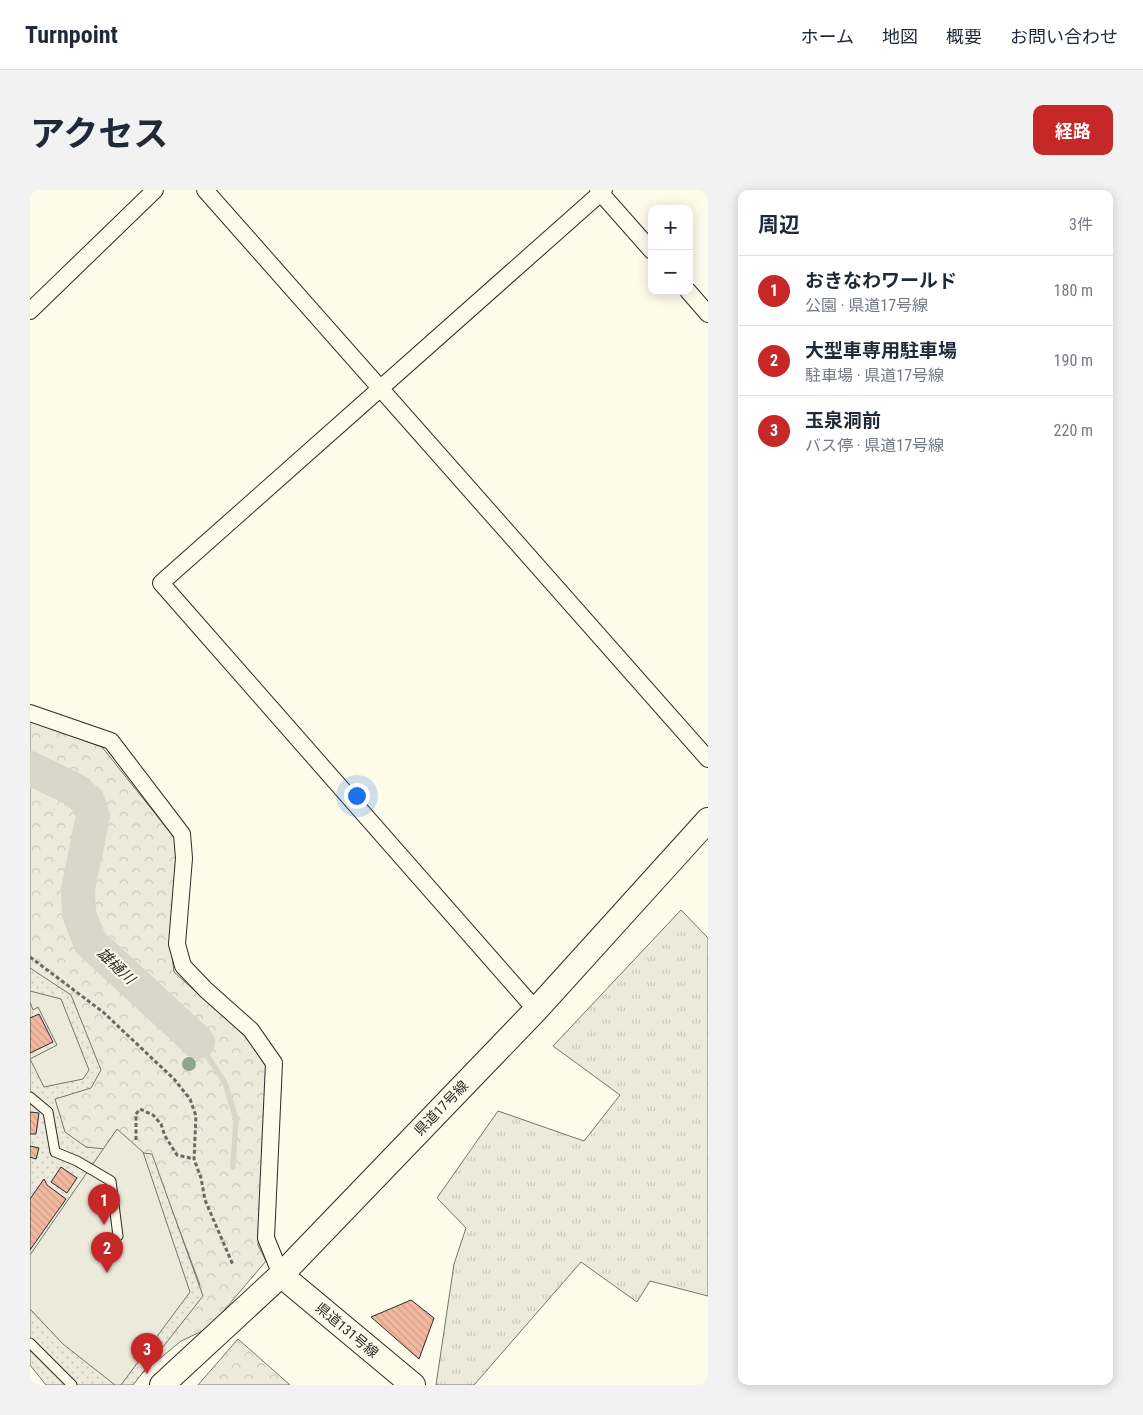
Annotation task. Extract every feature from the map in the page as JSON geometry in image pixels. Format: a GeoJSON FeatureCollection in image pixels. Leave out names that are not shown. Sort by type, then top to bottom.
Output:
{"type":"FeatureCollection","features":[{"type":"Feature","properties":{"kind":"main road","name":"県道17号線"},"geometry":{"type":"LineString","coordinates":[[162,1385],[281,1275],[536,1010],[708,820]]}},
{"type":"Feature","properties":{"kind":"main road","name":"県道131号線"},"geometry":{"type":"LineString","coordinates":[[281,1275],[413,1385]]}},
{"type":"Feature","properties":{"kind":"street"},"geometry":{"type":"LineString","coordinates":[[30,310],[156,190]]}},
{"type":"Feature","properties":{"kind":"street"},"geometry":{"type":"LineString","coordinates":[[205,190],[708,759]]}},
{"type":"Feature","properties":{"kind":"street"},"geometry":{"type":"LineString","coordinates":[[536,1010],[161,583],[601,191],[651,250]]}},
{"type":"Feature","properties":{"kind":"street"},"geometry":{"type":"LineString","coordinates":[[691,295],[708,314]]}},
{"type":"Feature","properties":{"kind":"street"},"geometry":{"type":"LineString","coordinates":[[30,713],[111,741],[182,834],[184,858],[177,944],[183,966],[206,990],[251,1030],[274,1063],[266,1238],[281,1275]]}},
{"type":"Feature","properties":{"kind":"lane"},"geometry":{"type":"LineString","coordinates":[[30,1097],[48,1112],[55,1152],[77,1161],[111,1181],[118,1236]]}},
{"type":"Feature","properties":{"kind":"lane"},"geometry":{"type":"LineString","coordinates":[[30,1344],[72,1385]]}},
{"type":"Feature","properties":{"kind":"path"},"geometry":{"type":"LineString","coordinates":[[30,957],[103,1012],[174,1078],[190,1099],[196,1116],[194,1159],[201,1178],[205,1200],[233,1265]]}},
{"type":"Feature","properties":{"kind":"path"},"geometry":{"type":"LineString","coordinates":[[136,1140],[136,1114],[140,1109],[153,1115],[161,1124],[165,1136],[177,1155],[194,1159]]}},
{"type":"Feature","properties":{"kind":"green space"},"geometry":{"type":"Polygon","coordinates":[[[30,721],[102,747],[177,841],[170,941],[174,972],[245,1036],[266,1066],[258,1245],[266,1261],[209,1328],[181,1341],[128,1385],[200,1285],[155,1165],[59,1142],[30,1062],[30,721]]]}},
{"type":"Feature","properties":{"kind":"green space"},"geometry":{"type":"Polygon","coordinates":[[[681,910],[708,938],[708,1296],[650,1281],[637,1302],[581,1262],[474,1385],[436,1385],[454,1264],[466,1228],[437,1198],[498,1111],[584,1141],[620,1095],[553,1046],[681,910]]]}},
{"type":"Feature","properties":{"kind":"green space"},"geometry":{"type":"Polygon","coordinates":[[[30,968],[71,995],[101,1070],[91,1088],[55,1099],[65,1132],[86,1147],[152,1154],[203,1296],[133,1385],[46,1385],[30,1365],[30,968]]]}},
{"type":"Feature","properties":{"kind":"green space"},"geometry":{"type":"Polygon","coordinates":[[[238,1339],[290,1385],[198,1385],[238,1339]]]}},
{"type":"Feature","properties":{"kind":"shaded area"},"geometry":{"type":"Polygon","coordinates":[[[30,991],[61,999],[89,1070],[83,1079],[44,1087],[30,1059],[57,1045],[38,1007],[33,1010],[30,1002],[30,991]]]}},
{"type":"Feature","properties":{"kind":"shaded area"},"geometry":{"type":"Polygon","coordinates":[[[117,1129],[143,1152],[190,1292],[121,1385],[115,1385],[63,1344],[30,1309],[30,1255],[117,1129]]]}},
{"type":"Feature","properties":{"kind":"building"},"geometry":{"type":"Polygon","coordinates":[[[39,1014],[53,1042],[30,1053],[30,1018],[39,1014]]]}},
{"type":"Feature","properties":{"kind":"building"},"geometry":{"type":"Polygon","coordinates":[[[30,1112],[39,1113],[36,1134],[30,1134],[30,1112]]]}},
{"type":"Feature","properties":{"kind":"building"},"geometry":{"type":"Polygon","coordinates":[[[30,1146],[39,1148],[36,1159],[30,1157],[30,1146]]]}},
{"type":"Feature","properties":{"kind":"building"},"geometry":{"type":"Polygon","coordinates":[[[61,1167],[77,1178],[67,1193],[51,1182],[61,1167]]]}},
{"type":"Feature","properties":{"kind":"building"},"geometry":{"type":"Polygon","coordinates":[[[44,1179],[47,1185],[66,1199],[30,1250],[30,1199],[44,1179]]]}},
{"type":"Feature","properties":{"kind":"building"},"geometry":{"type":"Polygon","coordinates":[[[411,1300],[434,1318],[419,1359],[371,1317],[411,1300]]]}},
{"type":"Feature","properties":{"kind":"waterway","name":"雄樋川"},"geometry":{"type":"LineString","coordinates":[[30,768],[73,789],[88,801],[93,816],[78,889],[79,914],[90,942],[198,1042]]}},
{"type":"Feature","properties":{"kind":"waterway","name":"雄樋川"},"geometry":{"type":"LineString","coordinates":[[198,1042],[225,1083],[236,1119],[233,1167]]}},
{"type":"Feature","properties":{"kind":"place","name":"おきなわワールド"},"geometry":{"type":"Point","coordinates":[104,1225]}},
{"type":"Feature","properties":{"kind":"place","name":"大型車専用駐車場"},"geometry":{"type":"Point","coordinates":[107,1273]}},
{"type":"Feature","properties":{"kind":"place","name":"玉泉洞前"},"geometry":{"type":"Point","coordinates":[147,1374]}}]}
